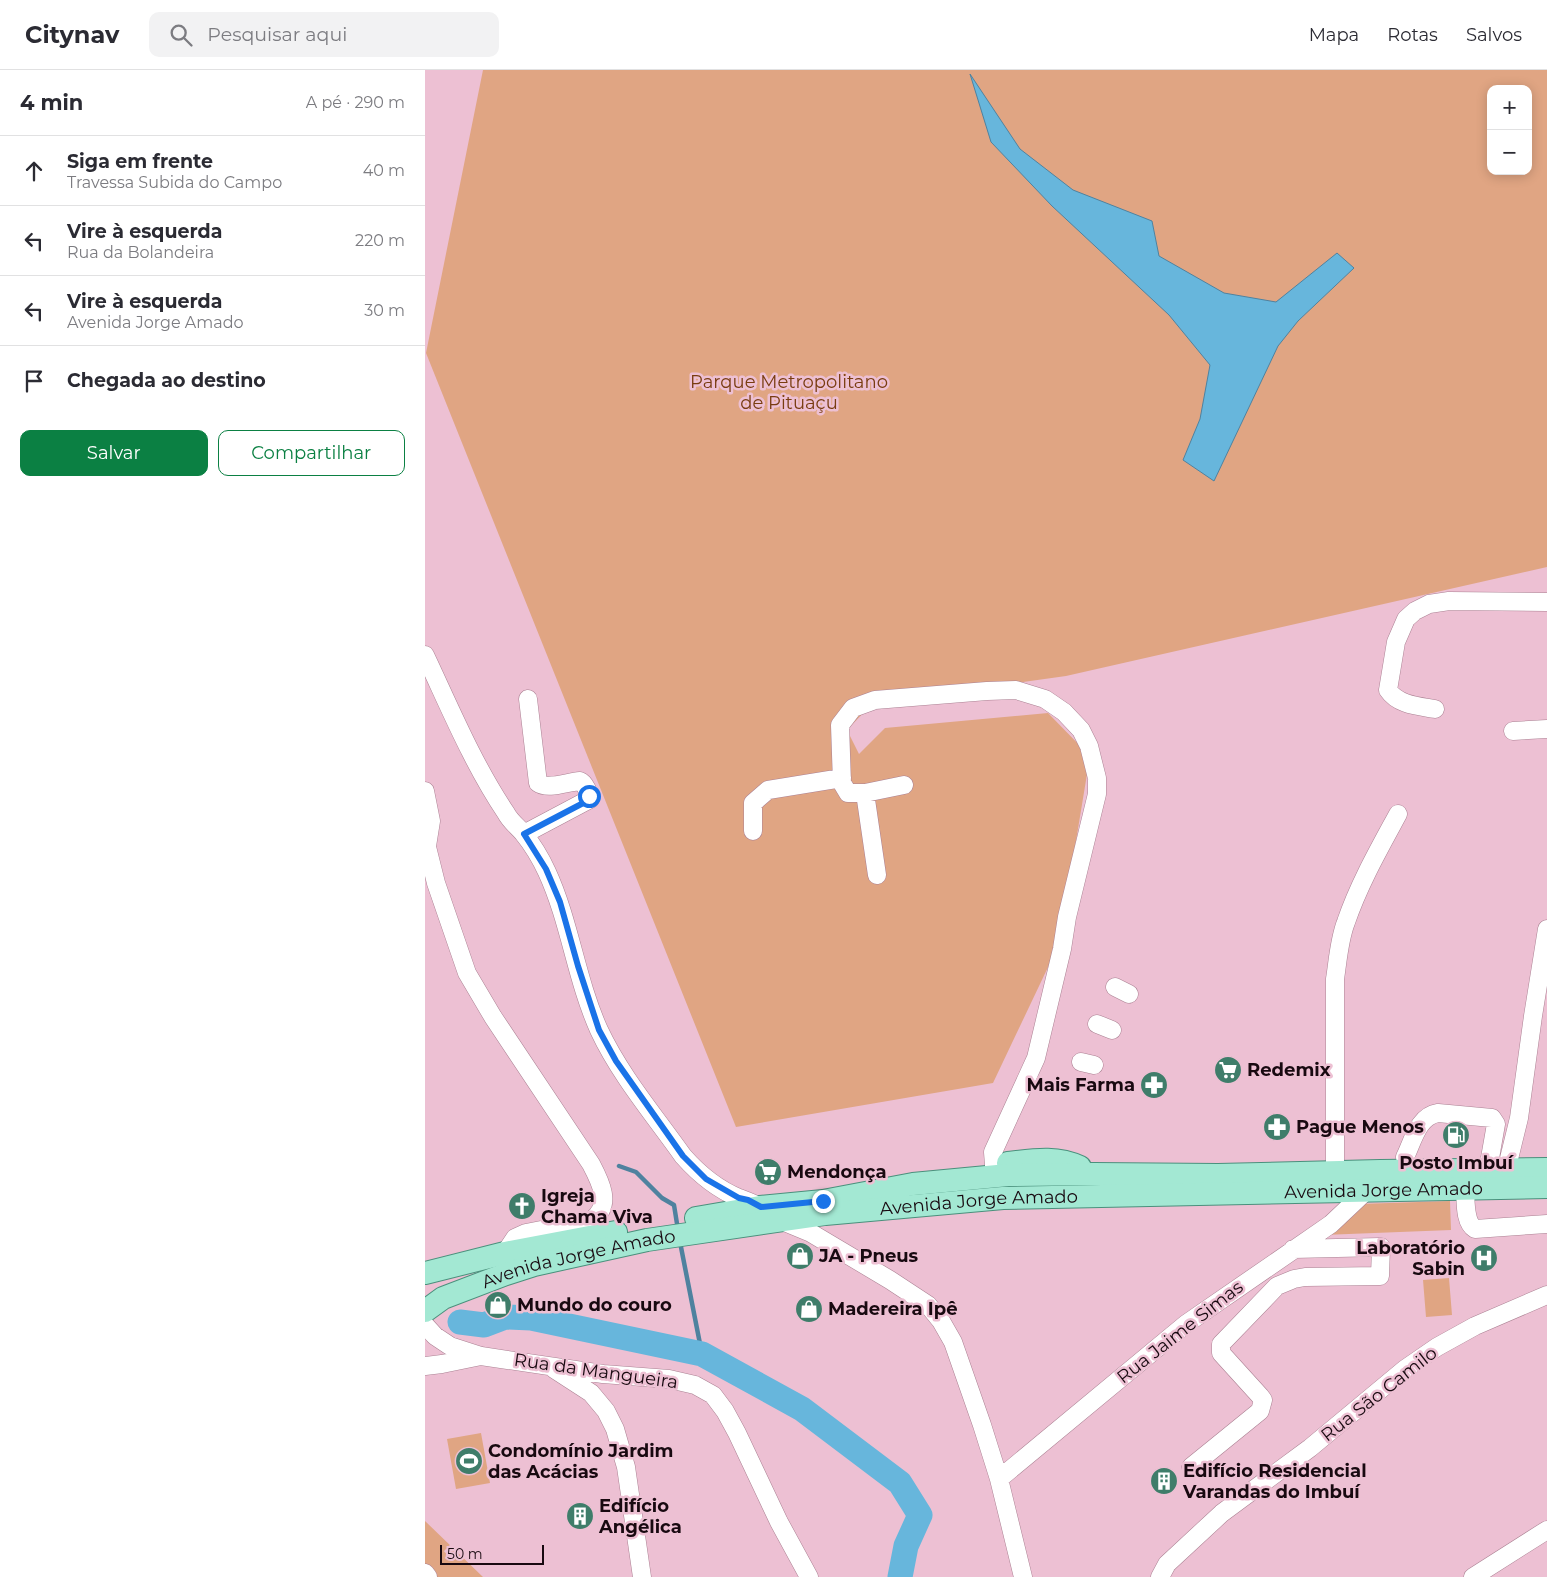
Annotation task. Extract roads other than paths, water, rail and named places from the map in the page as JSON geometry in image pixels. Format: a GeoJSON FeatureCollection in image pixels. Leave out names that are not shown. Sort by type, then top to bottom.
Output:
{"type":"FeatureCollection","features":[{"type":"Feature","properties":{"kind":"main road"},"geometry":{"type":"LineString","coordinates":[[1380,1171],[1405,1157],[1502,1162],[1547,1158]]}},
{"type":"Feature","properties":{"kind":"main road"},"geometry":{"type":"LineString","coordinates":[[964,1202],[962,1179],[965,1171],[994,1159],[1056,1159],[1073,1164],[1094,1174]]}},
{"type":"Feature","properties":{"kind":"main road","name":"Avenida Jorge Amado"},"geometry":{"type":"LineString","coordinates":[[425,1273],[505,1253],[714,1223],[782,1221],[913,1184],[962,1179],[1008,1175],[1335,1173],[1502,1162],[1547,1170]]}},
{"type":"Feature","properties":{"kind":"main road","name":"Avenida Jorge Amado"},"geometry":{"type":"LineString","coordinates":[[714,1223],[761,1207],[824,1208],[964,1202],[1003,1198],[1547,1187]]}},
{"type":"Feature","properties":{"kind":"main road","name":"Avenida Jorge Amado"},"geometry":{"type":"LineString","coordinates":[[425,1311],[443,1298],[506,1274],[645,1234]]}},
{"type":"Feature","properties":{"kind":"street"},"geometry":{"type":"LineString","coordinates":[[1435,709],[1403,702],[1394,698],[1388,690],[1396,642],[1405,619],[1429,604],[1449,601],[1547,602]]}},
{"type":"Feature","properties":{"kind":"street"},"geometry":{"type":"LineString","coordinates":[[425,655],[471,751],[496,797],[507,815],[524,834],[546,869],[560,902],[599,1030],[616,1061],[683,1156],[694,1168],[706,1179],[739,1198],[748,1200],[761,1207]]}},
{"type":"Feature","properties":{"kind":"street"},"geometry":{"type":"LineString","coordinates":[[904,785],[865,793],[848,793],[842,784],[840,725],[853,708],[875,700],[1017,690],[1045,699],[1064,712],[1081,730],[1094,762],[1097,794],[1074,885],[1062,949],[1036,1058],[994,1159]]}},
{"type":"Feature","properties":{"kind":"street"},"geometry":{"type":"LineString","coordinates":[[524,834],[590,799],[583,782],[548,786],[542,786],[538,783],[528,699]]}},
{"type":"Feature","properties":{"kind":"street"},"geometry":{"type":"LineString","coordinates":[[1513,731],[1547,729]]}},
{"type":"Feature","properties":{"kind":"street"},"geometry":{"type":"LineString","coordinates":[[753,831],[753,803],[768,790],[842,778]]}},
{"type":"Feature","properties":{"kind":"street"},"geometry":{"type":"LineString","coordinates":[[425,791],[431,821],[426,842],[436,883],[467,973],[493,1017],[591,1164],[600,1180],[603,1192],[603,1206],[599,1215],[593,1220],[526,1232],[515,1238],[505,1253]]}},
{"type":"Feature","properties":{"kind":"street"},"geometry":{"type":"LineString","coordinates":[[865,793],[877,875]]}},
{"type":"Feature","properties":{"kind":"street"},"geometry":{"type":"LineString","coordinates":[[1335,1173],[1335,979],[1339,948],[1345,924],[1357,893],[1398,814]]}},
{"type":"Feature","properties":{"kind":"street"},"geometry":{"type":"LineString","coordinates":[[1502,1162],[1519,1118],[1547,929]]}},
{"type":"Feature","properties":{"kind":"street"},"geometry":{"type":"LineString","coordinates":[[1405,1157],[1422,1121],[1431,1114],[1437,1113],[1492,1118],[1496,1124],[1502,1162]]}},
{"type":"Feature","properties":{"kind":"street"},"geometry":{"type":"LineString","coordinates":[[1465,1189],[1468,1222],[1475,1229],[1547,1224]]}},
{"type":"Feature","properties":{"kind":"street","name":"Rua Jaime Simas"},"geometry":{"type":"LineString","coordinates":[[999,1479],[1186,1324],[1331,1224],[1366,1191]]}},
{"type":"Feature","properties":{"kind":"street"},"geometry":{"type":"LineString","coordinates":[[782,1221],[811,1233],[891,1280],[917,1297],[935,1314],[953,1342],[967,1380],[999,1479],[1023,1577]]}},
{"type":"Feature","properties":{"kind":"street"},"geometry":{"type":"LineString","coordinates":[[1191,1467],[1260,1412],[1263,1400],[1221,1353],[1221,1349],[1224,1341],[1277,1286],[1294,1278],[1381,1276],[1381,1247],[1293,1249]]}},
{"type":"Feature","properties":{"kind":"street","name":"Rua São Camilo"},"geometry":{"type":"LineString","coordinates":[[1160,1577],[1167,1564],[1223,1513],[1310,1448],[1405,1369],[1437,1347],[1475,1326],[1547,1296]]}},
{"type":"Feature","properties":{"kind":"street","name":"Rua da Mangueira"},"geometry":{"type":"LineString","coordinates":[[425,1325],[435,1336],[450,1346],[481,1356],[603,1374],[669,1379],[695,1385],[713,1395],[725,1411],[737,1433],[775,1514],[809,1577]]}},
{"type":"Feature","properties":{"kind":"street","name":"Rua da Mangueira"},"geometry":{"type":"LineString","coordinates":[[425,1366],[481,1356]]}},
{"type":"Feature","properties":{"kind":"street"},"geometry":{"type":"LineString","coordinates":[[549,1366],[591,1393],[606,1411],[615,1428],[626,1467],[643,1577]]}},
{"type":"Feature","properties":{"kind":"street"},"geometry":{"type":"LineString","coordinates":[[1473,1577],[1547,1530]]}},
{"type":"Feature","properties":{"kind":"street"},"geometry":{"type":"LineString","coordinates":[[425,1572],[428,1577]]}},
{"type":"Feature","properties":{"kind":"water"},"geometry":{"type":"Polygon","coordinates":[[[970,74],[1020,149],[1073,190],[1152,221],[1159,256],[1224,293],[1276,302],[1337,253],[1354,268],[1298,321],[1278,346],[1214,481],[1183,460],[1200,419],[1210,365],[1169,315],[1052,206],[991,142],[970,74]]]}},
{"type":"Feature","properties":{"kind":"waterway"},"geometry":{"type":"LineString","coordinates":[[619,1166],[636,1172],[662,1198],[674,1205],[678,1230]]}},
{"type":"Feature","properties":{"kind":"waterway"},"geometry":{"type":"LineString","coordinates":[[680,1242],[702,1354]]}},
{"type":"Feature","properties":{"kind":"waterway"},"geometry":{"type":"LineString","coordinates":[[460,1322],[484,1325],[505,1317],[531,1318],[702,1354],[802,1409],[900,1483],[920,1515],[906,1546],[900,1577]]}},
{"type":"Feature","properties":{"kind":"place","name":"Redemix"},"geometry":{"type":"Point","coordinates":[1228,1070]}},
{"type":"Feature","properties":{"kind":"place","name":"Mais Farma"},"geometry":{"type":"Point","coordinates":[1154,1085]}},
{"type":"Feature","properties":{"kind":"place","name":"Pague Menos"},"geometry":{"type":"Point","coordinates":[1277,1127]}},
{"type":"Feature","properties":{"kind":"place","name":"Posto Imbuí"},"geometry":{"type":"Point","coordinates":[1456,1135]}},
{"type":"Feature","properties":{"kind":"place","name":"Mendonça"},"geometry":{"type":"Point","coordinates":[768,1172]}},
{"type":"Feature","properties":{"kind":"place","name":"Igreja Chama Viva"},"geometry":{"type":"Point","coordinates":[522,1206]}},
{"type":"Feature","properties":{"kind":"place","name":"JA - Pneus"},"geometry":{"type":"Point","coordinates":[800,1256]}},
{"type":"Feature","properties":{"kind":"place","name":"Laboratório Sabin"},"geometry":{"type":"Point","coordinates":[1484,1258]}},
{"type":"Feature","properties":{"kind":"place","name":"Mundo do couro"},"geometry":{"type":"Point","coordinates":[498,1305]}},
{"type":"Feature","properties":{"kind":"place","name":"Madereira Ipê"},"geometry":{"type":"Point","coordinates":[809,1309]}},
{"type":"Feature","properties":{"kind":"place","name":"Condomínio Jardim das Acácias"},"geometry":{"type":"Point","coordinates":[469,1461]}},
{"type":"Feature","properties":{"kind":"place","name":"Edifício Residencial Varandas do Imbuí"},"geometry":{"type":"Point","coordinates":[1164,1481]}},
{"type":"Feature","properties":{"kind":"place","name":"Edifício Angélica"},"geometry":{"type":"Point","coordinates":[580,1516]}},
{"type":"Feature","properties":{"kind":"park label","name":"Parque Metropolitano de Pituaçu"},"geometry":{"type":"Point","coordinates":[789,392]}}]}
